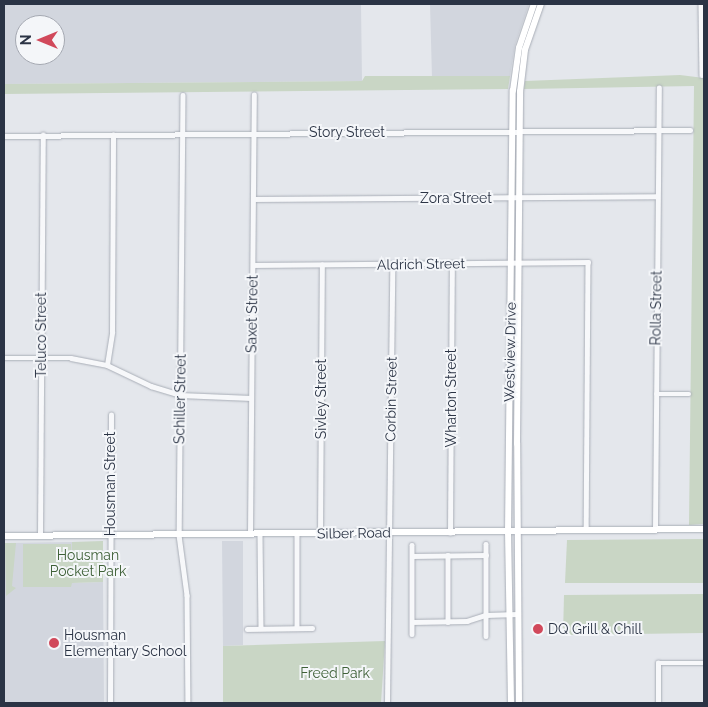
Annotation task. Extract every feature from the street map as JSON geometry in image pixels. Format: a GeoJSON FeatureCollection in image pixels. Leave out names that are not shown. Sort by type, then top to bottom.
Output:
{"type":"FeatureCollection","features":[{"type":"Feature","properties":{"kind":"main road","name":"Westview Drive"},"geometry":{"type":"LineString","coordinates":[[512,703],[508,533],[512,132],[519,48],[534,4]]}},
{"type":"Feature","properties":{"kind":"main road","name":"Westview Drive"},"geometry":{"type":"LineString","coordinates":[[519,703],[516,444],[520,131],[524,57],[541,4]]}},
{"type":"Feature","properties":{"kind":"main road"},"geometry":{"type":"LineString","coordinates":[[510,355],[518,355]]}},
{"type":"Feature","properties":{"kind":"main road"},"geometry":{"type":"LineString","coordinates":[[509,443],[516,444]]}},
{"type":"Feature","properties":{"kind":"main road","name":"Silber Road"},"geometry":{"type":"LineString","coordinates":[[4,536],[517,533],[586,530],[704,529]]}},
{"type":"Feature","properties":{"kind":"street"},"geometry":{"type":"LineString","coordinates":[[701,4],[702,75]]}},
{"type":"Feature","properties":{"kind":"street","name":"Rolla Street"},"geometry":{"type":"LineString","coordinates":[[655,529],[659,88]]}},
{"type":"Feature","properties":{"kind":"street","name":"Schiller Street"},"geometry":{"type":"LineString","coordinates":[[183,94],[179,535],[187,595],[188,703]]}},
{"type":"Feature","properties":{"kind":"street","name":"Saxet Street"},"geometry":{"type":"LineString","coordinates":[[250,534],[254,95]]}},
{"type":"Feature","properties":{"kind":"street","name":"Story Street"},"geometry":{"type":"LineString","coordinates":[[4,136],[690,130]]}},
{"type":"Feature","properties":{"kind":"street","name":"Teluco Street"},"geometry":{"type":"LineString","coordinates":[[40,536],[43,135]]}},
{"type":"Feature","properties":{"kind":"street"},"geometry":{"type":"LineString","coordinates":[[107,365],[112,332],[113,135]]}},
{"type":"Feature","properties":{"kind":"street","name":"Zora Street"},"geometry":{"type":"LineString","coordinates":[[254,199],[658,196]]}},
{"type":"Feature","properties":{"kind":"street","name":"Aldrich Street"},"geometry":{"type":"LineString","coordinates":[[253,265],[588,262],[586,530]]}},
{"type":"Feature","properties":{"kind":"street","name":"Corbin Street"},"geometry":{"type":"LineString","coordinates":[[387,703],[392,264]]}},
{"type":"Feature","properties":{"kind":"street","name":"Wharton Street"},"geometry":{"type":"LineString","coordinates":[[450,533],[452,264]]}},
{"type":"Feature","properties":{"kind":"street","name":"Sivley Street"},"geometry":{"type":"LineString","coordinates":[[320,533],[322,265]]}},
{"type":"Feature","properties":{"kind":"street"},"geometry":{"type":"LineString","coordinates":[[4,358],[71,358],[107,365],[152,386],[180,395],[251,398]]}},
{"type":"Feature","properties":{"kind":"street"},"geometry":{"type":"LineString","coordinates":[[656,394],[689,394]]}},
{"type":"Feature","properties":{"kind":"street","name":"Housman Street"},"geometry":{"type":"LineString","coordinates":[[110,703],[111,415]]}},
{"type":"Feature","properties":{"kind":"street"},"geometry":{"type":"LineString","coordinates":[[260,534],[261,628]]}},
{"type":"Feature","properties":{"kind":"street"},"geometry":{"type":"LineString","coordinates":[[296,534],[298,628]]}},
{"type":"Feature","properties":{"kind":"street"},"geometry":{"type":"LineString","coordinates":[[486,544],[486,636]]}},
{"type":"Feature","properties":{"kind":"street"},"geometry":{"type":"LineString","coordinates":[[412,545],[412,634]]}},
{"type":"Feature","properties":{"kind":"street"},"geometry":{"type":"LineString","coordinates":[[448,555],[448,622]]}},
{"type":"Feature","properties":{"kind":"street"},"geometry":{"type":"LineString","coordinates":[[412,556],[486,555]]}},
{"type":"Feature","properties":{"kind":"street"},"geometry":{"type":"LineString","coordinates":[[412,622],[467,622],[486,615],[517,614]]}},
{"type":"Feature","properties":{"kind":"street"},"geometry":{"type":"LineString","coordinates":[[248,628],[312,628]]}},
{"type":"Feature","properties":{"kind":"street"},"geometry":{"type":"LineString","coordinates":[[658,703],[658,663],[704,663]]}},
{"type":"Feature","properties":{"kind":"shaded area"},"geometry":{"type":"Polygon","coordinates":[[[4,4],[361,4],[362,81],[4,84],[4,4]]]}},
{"type":"Feature","properties":{"kind":"shaded area"},"geometry":{"type":"Polygon","coordinates":[[[430,4],[529,4],[515,45],[510,76],[432,78],[430,4]]]}},
{"type":"Feature","properties":{"kind":"shaded area"},"geometry":{"type":"Polygon","coordinates":[[[704,157],[704,524],[703,524],[704,157]]]}},
{"type":"Feature","properties":{"kind":"shaded area"},"geometry":{"type":"Polygon","coordinates":[[[222,541],[243,541],[243,645],[223,646],[222,541]]]}},
{"type":"Feature","properties":{"kind":"shaded area","name":"Housman Elementary School"},"geometry":{"type":"Polygon","coordinates":[[[72,542],[72,583],[103,582],[104,703],[5,703],[5,543],[72,542]]]}},
{"type":"Feature","properties":{"kind":"green space"},"geometry":{"type":"Polygon","coordinates":[[[680,75],[704,78],[703,524],[689,525],[694,86],[524,89],[525,81],[680,75]]]}},
{"type":"Feature","properties":{"kind":"green space"},"geometry":{"type":"Polygon","coordinates":[[[365,76],[510,76],[508,89],[4,94],[4,84],[362,81],[365,76]]]}},
{"type":"Feature","properties":{"kind":"green space"},"geometry":{"type":"Polygon","coordinates":[[[704,539],[704,583],[565,583],[567,540],[704,539]]]}},
{"type":"Feature","properties":{"kind":"green space","name":"Housman Pocket Park"},"geometry":{"type":"Polygon","coordinates":[[[103,541],[103,582],[72,583],[71,587],[23,587],[23,544],[71,544],[72,568],[72,542],[103,541]]]}},
{"type":"Feature","properties":{"kind":"green space"},"geometry":{"type":"Polygon","coordinates":[[[5,543],[16,543],[12,586],[16,588],[6,596],[5,543]]]}},
{"type":"Feature","properties":{"kind":"green space"},"geometry":{"type":"Polygon","coordinates":[[[704,594],[704,633],[563,635],[564,595],[704,594]]]}},
{"type":"Feature","properties":{"kind":"green space","name":"Freed Park"},"geometry":{"type":"Polygon","coordinates":[[[385,641],[381,703],[223,703],[223,646],[385,641]]]}},
{"type":"Feature","properties":{"kind":"place","name":"DQ Grill & Chill"},"geometry":{"type":"Point","coordinates":[538,629]}},
{"type":"Feature","properties":{"kind":"place","name":"Housman Elementary School"},"geometry":{"type":"Point","coordinates":[54,643]}}]}
